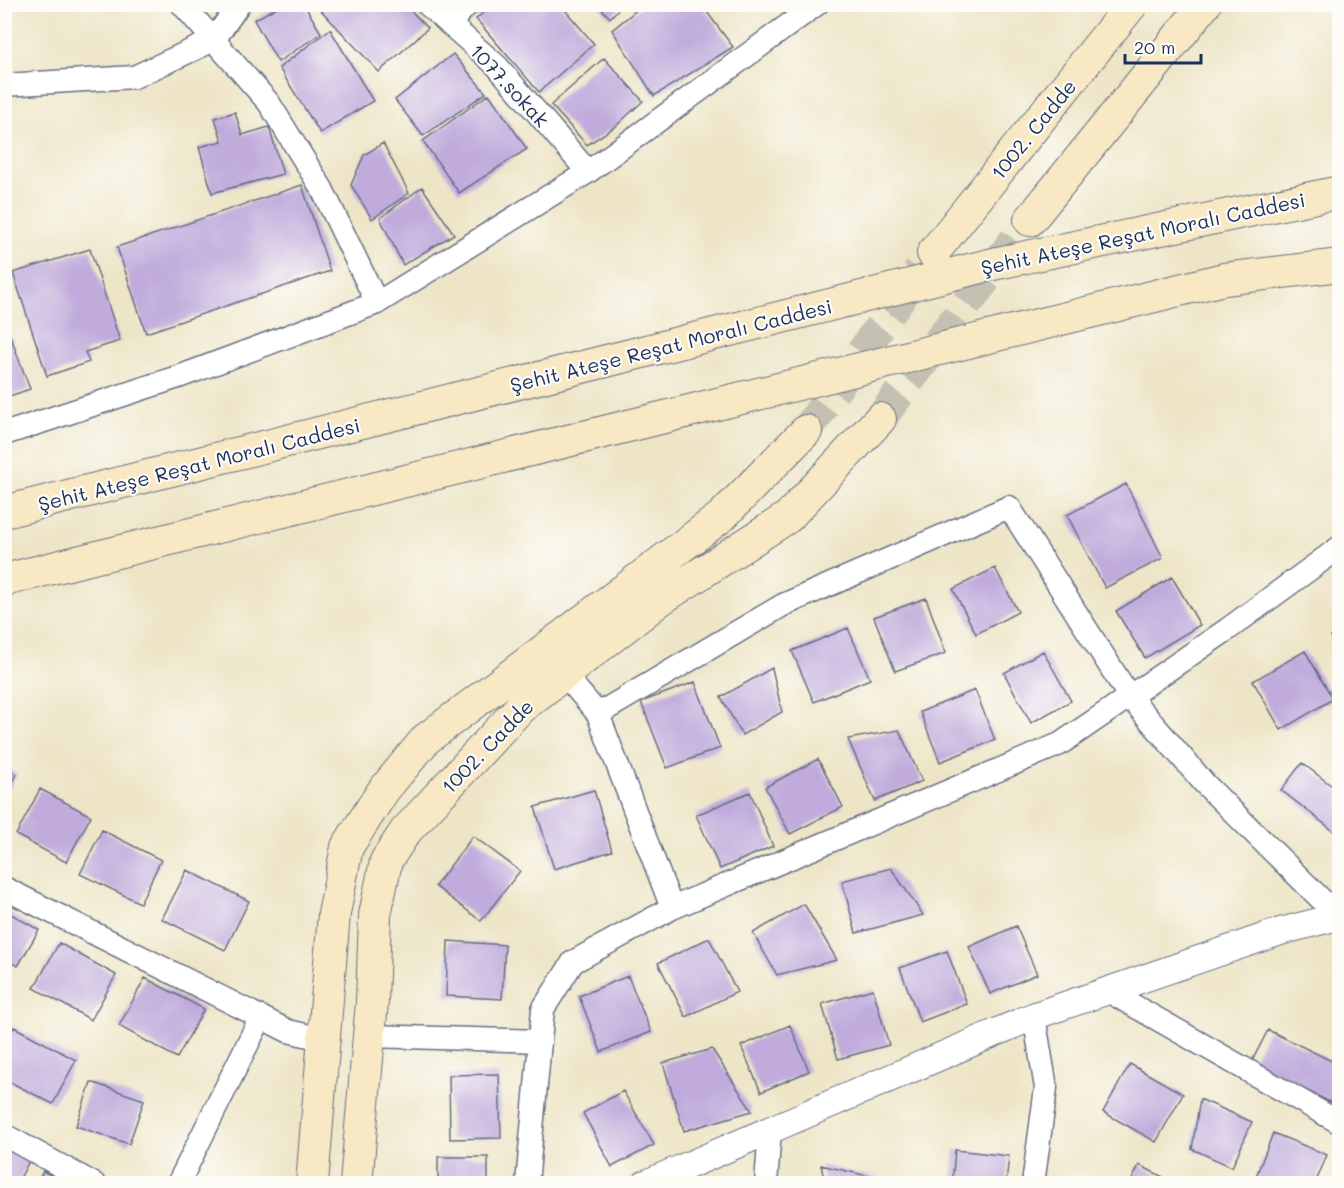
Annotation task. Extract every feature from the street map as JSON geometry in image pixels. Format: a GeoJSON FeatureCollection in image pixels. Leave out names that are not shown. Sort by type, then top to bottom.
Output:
{"type":"FeatureCollection","features":[{"type":"Feature","properties":{"kind":"main road","name":"1002. Cadde"},"geometry":{"type":"LineString","coordinates":[[933,252],[1132,4]]}},
{"type":"Feature","properties":{"kind":"main road"},"geometry":{"type":"LineString","coordinates":[[1030,219],[1205,4]]}},
{"type":"Feature","properties":{"kind":"main road","name":"Şehit Ateşe Reşat Moralı Caddesi"},"geometry":{"type":"LineString","coordinates":[[4,512],[993,264],[1340,192]]}},
{"type":"Feature","properties":{"kind":"main road"},"geometry":{"type":"LineString","coordinates":[[4,580],[1224,279],[1340,265]]}},
{"type":"Feature","properties":{"kind":"main road","name":"1002. Cadde"},"geometry":{"type":"LineString","coordinates":[[356,1184],[369,1036],[375,915],[386,861],[405,832],[520,708],[661,599],[788,517],[880,419]]}},
{"type":"Feature","properties":{"kind":"main road","name":"1002. Cadde"},"geometry":{"type":"LineString","coordinates":[[312,1184],[322,1039],[334,914],[347,847],[383,791],[426,739],[722,516],[806,431]]}},
{"type":"Feature","properties":{"kind":"main road"},"geometry":{"type":"LineString","coordinates":[[546,648],[564,674]]}},
{"type":"Feature","properties":{"kind":"main road"},"geometry":{"type":"LineString","coordinates":[[322,1039],[369,1036]]}},
{"type":"Feature","properties":{"kind":"street"},"geometry":{"type":"LineString","coordinates":[[182,4],[270,103],[322,189],[377,303]]}},
{"type":"Feature","properties":{"kind":"street"},"geometry":{"type":"LineString","coordinates":[[4,85],[134,77],[214,39],[238,4]]}},
{"type":"Feature","properties":{"kind":"street","name":"1077.sokak"},"geometry":{"type":"LineString","coordinates":[[427,4],[497,66],[588,172]]}},
{"type":"Feature","properties":{"kind":"street"},"geometry":{"type":"LineString","coordinates":[[449,24],[468,4]]}},
{"type":"Feature","properties":{"kind":"street"},"geometry":{"type":"LineString","coordinates":[[4,434],[181,376],[377,303],[588,172],[817,4]]}},
{"type":"Feature","properties":{"kind":"street"},"geometry":{"type":"LineString","coordinates":[[598,714],[783,605],[1009,507],[1129,696],[1205,784],[1339,916]]}},
{"type":"Feature","properties":{"kind":"street"},"geometry":{"type":"LineString","coordinates":[[527,1184],[543,1009],[573,962],[672,908],[1060,744],[1228,629],[1340,547]]}},
{"type":"Feature","properties":{"kind":"street"},"geometry":{"type":"LineString","coordinates":[[564,674],[598,714],[672,908]]}},
{"type":"Feature","properties":{"kind":"street"},"geometry":{"type":"LineString","coordinates":[[4,888],[288,1031],[322,1039]]}},
{"type":"Feature","properties":{"kind":"street"},"geometry":{"type":"LineString","coordinates":[[645,1184],[1035,1016],[1282,931],[1339,916]]}},
{"type":"Feature","properties":{"kind":"street"},"geometry":{"type":"LineString","coordinates":[[1108,991],[1340,1123]]}},
{"type":"Feature","properties":{"kind":"street"},"geometry":{"type":"LineString","coordinates":[[1033,1184],[1046,1088],[1035,1016]]}},
{"type":"Feature","properties":{"kind":"street"},"geometry":{"type":"LineString","coordinates":[[178,1184],[261,1017]]}},
{"type":"Feature","properties":{"kind":"street"},"geometry":{"type":"LineString","coordinates":[[369,1036],[540,1041]]}},
{"type":"Feature","properties":{"kind":"street"},"geometry":{"type":"LineString","coordinates":[[766,1184],[770,1129]]}},
{"type":"Feature","properties":{"kind":"street"},"geometry":{"type":"LineString","coordinates":[[4,1135],[94,1184]]}},
{"type":"Feature","properties":{"kind":"building"},"geometry":{"type":"Polygon","coordinates":[[[282,4],[304,4],[321,33],[278,62],[254,20],[282,4]]]}},
{"type":"Feature","properties":{"kind":"building"},"geometry":{"type":"Polygon","coordinates":[[[315,4],[404,4],[428,28],[379,72],[315,4]]]}},
{"type":"Feature","properties":{"kind":"building"},"geometry":{"type":"Polygon","coordinates":[[[493,4],[560,4],[594,44],[539,92],[476,19],[493,4]]]}},
{"type":"Feature","properties":{"kind":"building"},"geometry":{"type":"Polygon","coordinates":[[[597,4],[623,4],[610,18],[597,4]]]}},
{"type":"Feature","properties":{"kind":"building"},"geometry":{"type":"Polygon","coordinates":[[[644,4],[701,4],[733,47],[654,96],[612,30],[644,4]]]}},
{"type":"Feature","properties":{"kind":"building"},"geometry":{"type":"Polygon","coordinates":[[[330,29],[373,101],[320,133],[279,68],[330,29]]]}},
{"type":"Feature","properties":{"kind":"building"},"geometry":{"type":"Polygon","coordinates":[[[453,54],[486,93],[423,136],[395,100],[453,54]]]}},
{"type":"Feature","properties":{"kind":"building"},"geometry":{"type":"Polygon","coordinates":[[[604,58],[643,101],[616,126],[587,145],[551,105],[604,58]]]}},
{"type":"Feature","properties":{"kind":"building"},"geometry":{"type":"Polygon","coordinates":[[[489,94],[527,149],[459,193],[423,141],[489,94]]]}},
{"type":"Feature","properties":{"kind":"building"},"geometry":{"type":"Polygon","coordinates":[[[235,112],[242,135],[269,127],[283,174],[212,193],[199,147],[222,141],[215,118],[235,112]]]}},
{"type":"Feature","properties":{"kind":"building"},"geometry":{"type":"Polygon","coordinates":[[[383,143],[409,193],[372,219],[351,185],[364,155],[383,143]]]}},
{"type":"Feature","properties":{"kind":"building"},"geometry":{"type":"Polygon","coordinates":[[[302,185],[330,271],[146,333],[117,247],[302,185]]]}},
{"type":"Feature","properties":{"kind":"building"},"geometry":{"type":"Polygon","coordinates":[[[422,187],[454,234],[403,265],[380,218],[422,187]]]}},
{"type":"Feature","properties":{"kind":"building"},"geometry":{"type":"Polygon","coordinates":[[[90,249],[120,341],[85,352],[89,362],[47,376],[13,273],[90,249]]]}},
{"type":"Feature","properties":{"kind":"building"},"geometry":{"type":"Polygon","coordinates":[[[4,319],[30,389],[4,398],[4,319]]]}},
{"type":"Feature","properties":{"kind":"building"},"geometry":{"type":"Polygon","coordinates":[[[1126,484],[1163,558],[1105,588],[1067,515],[1126,484]]]}},
{"type":"Feature","properties":{"kind":"building"},"geometry":{"type":"Polygon","coordinates":[[[995,568],[1018,612],[976,634],[953,589],[995,568]]]}},
{"type":"Feature","properties":{"kind":"building"},"geometry":{"type":"Polygon","coordinates":[[[1172,577],[1200,625],[1145,658],[1116,611],[1172,577]]]}},
{"type":"Feature","properties":{"kind":"building"},"geometry":{"type":"Polygon","coordinates":[[[926,598],[946,653],[895,671],[874,617],[926,598]]]}},
{"type":"Feature","properties":{"kind":"building"},"geometry":{"type":"Polygon","coordinates":[[[848,628],[870,679],[814,702],[792,651],[848,628]]]}},
{"type":"Feature","properties":{"kind":"building"},"geometry":{"type":"Polygon","coordinates":[[[1340,631],[1340,649],[1331,637],[1340,631]]]}},
{"type":"Feature","properties":{"kind":"building"},"geometry":{"type":"Polygon","coordinates":[[[1043,651],[1071,701],[1031,723],[1004,673],[1043,651]]]}},
{"type":"Feature","properties":{"kind":"building"},"geometry":{"type":"Polygon","coordinates":[[[1305,651],[1333,699],[1281,730],[1253,681],[1305,651]]]}},
{"type":"Feature","properties":{"kind":"building"},"geometry":{"type":"Polygon","coordinates":[[[772,668],[782,712],[742,735],[721,697],[772,668]]]}},
{"type":"Feature","properties":{"kind":"building"},"geometry":{"type":"Polygon","coordinates":[[[695,682],[720,748],[667,768],[641,702],[695,682]]]}},
{"type":"Feature","properties":{"kind":"building"},"geometry":{"type":"Polygon","coordinates":[[[975,690],[995,740],[940,762],[920,712],[975,690]]]}},
{"type":"Feature","properties":{"kind":"building"},"geometry":{"type":"Polygon","coordinates":[[[899,730],[922,781],[875,801],[848,739],[899,730]]]}},
{"type":"Feature","properties":{"kind":"building"},"geometry":{"type":"Polygon","coordinates":[[[818,759],[843,807],[790,834],[765,787],[818,759]]]}},
{"type":"Feature","properties":{"kind":"building"},"geometry":{"type":"Polygon","coordinates":[[[1302,763],[1340,792],[1340,836],[1281,790],[1302,763]]]}},
{"type":"Feature","properties":{"kind":"building"},"geometry":{"type":"Polygon","coordinates":[[[4,768],[17,774],[4,799],[4,768]]]}},
{"type":"Feature","properties":{"kind":"building"},"geometry":{"type":"Polygon","coordinates":[[[40,789],[91,816],[66,862],[16,835],[40,789]]]}},
{"type":"Feature","properties":{"kind":"building"},"geometry":{"type":"Polygon","coordinates":[[[594,790],[612,851],[554,869],[535,807],[594,790]]]}},
{"type":"Feature","properties":{"kind":"building"},"geometry":{"type":"Polygon","coordinates":[[[750,792],[773,846],[720,869],[696,815],[750,792]]]}},
{"type":"Feature","properties":{"kind":"building"},"geometry":{"type":"Polygon","coordinates":[[[102,830],[161,860],[140,903],[80,874],[102,830]]]}},
{"type":"Feature","properties":{"kind":"building"},"geometry":{"type":"Polygon","coordinates":[[[473,836],[520,871],[481,921],[435,886],[473,836]]]}},
{"type":"Feature","properties":{"kind":"building"},"geometry":{"type":"Polygon","coordinates":[[[891,868],[923,915],[856,933],[842,881],[891,868]]]}},
{"type":"Feature","properties":{"kind":"building"},"geometry":{"type":"Polygon","coordinates":[[[187,870],[249,901],[225,950],[162,919],[187,870]]]}},
{"type":"Feature","properties":{"kind":"building"},"geometry":{"type":"Polygon","coordinates":[[[804,904],[837,960],[777,975],[753,933],[804,904]]]}},
{"type":"Feature","properties":{"kind":"building"},"geometry":{"type":"Polygon","coordinates":[[[4,910],[39,930],[18,966],[4,959],[4,910]]]}},
{"type":"Feature","properties":{"kind":"building"},"geometry":{"type":"Polygon","coordinates":[[[1016,926],[1037,974],[990,994],[969,947],[1016,926]]]}},
{"type":"Feature","properties":{"kind":"building"},"geometry":{"type":"Polygon","coordinates":[[[709,938],[737,992],[686,1017],[658,963],[709,938]]]}},
{"type":"Feature","properties":{"kind":"building"},"geometry":{"type":"Polygon","coordinates":[[[448,941],[505,945],[502,999],[446,996],[448,941]]]}},
{"type":"Feature","properties":{"kind":"building"},"geometry":{"type":"Polygon","coordinates":[[[59,943],[116,975],[91,1020],[34,988],[59,943]]]}},
{"type":"Feature","properties":{"kind":"building"},"geometry":{"type":"Polygon","coordinates":[[[947,951],[967,1004],[920,1022],[900,968],[947,951]]]}},
{"type":"Feature","properties":{"kind":"building"},"geometry":{"type":"Polygon","coordinates":[[[628,976],[651,1032],[601,1052],[579,996],[628,976]]]}},
{"type":"Feature","properties":{"kind":"building"},"geometry":{"type":"Polygon","coordinates":[[[145,978],[204,1009],[177,1058],[119,1026],[145,978]]]}},
{"type":"Feature","properties":{"kind":"building"},"geometry":{"type":"Polygon","coordinates":[[[873,989],[889,1045],[838,1059],[822,1004],[873,989]]]}},
{"type":"Feature","properties":{"kind":"building"},"geometry":{"type":"Polygon","coordinates":[[[790,1025],[809,1071],[761,1092],[741,1046],[790,1025]]]}},
{"type":"Feature","properties":{"kind":"building"},"geometry":{"type":"Polygon","coordinates":[[[14,1027],[76,1060],[53,1104],[4,1079],[4,1046],[14,1027]]]}},
{"type":"Feature","properties":{"kind":"building"},"geometry":{"type":"Polygon","coordinates":[[[1268,1030],[1340,1065],[1340,1107],[1251,1063],[1268,1030]]]}},
{"type":"Feature","properties":{"kind":"building"},"geometry":{"type":"Polygon","coordinates":[[[712,1049],[752,1111],[684,1131],[663,1063],[712,1049]]]}},
{"type":"Feature","properties":{"kind":"building"},"geometry":{"type":"Polygon","coordinates":[[[1130,1064],[1183,1094],[1156,1142],[1103,1112],[1130,1064]]]}},
{"type":"Feature","properties":{"kind":"building"},"geometry":{"type":"Polygon","coordinates":[[[499,1074],[501,1138],[450,1139],[449,1075],[499,1074]]]}},
{"type":"Feature","properties":{"kind":"building"},"geometry":{"type":"Polygon","coordinates":[[[91,1082],[144,1100],[129,1144],[76,1126],[91,1082]]]}},
{"type":"Feature","properties":{"kind":"building"},"geometry":{"type":"Polygon","coordinates":[[[623,1091],[654,1145],[612,1167],[583,1113],[623,1091]]]}},
{"type":"Feature","properties":{"kind":"building"},"geometry":{"type":"Polygon","coordinates":[[[1200,1099],[1252,1122],[1232,1167],[1192,1149],[1200,1099]]]}},
{"type":"Feature","properties":{"kind":"building"},"geometry":{"type":"Polygon","coordinates":[[[1273,1133],[1327,1155],[1315,1184],[1253,1184],[1273,1133]]]}},
{"type":"Feature","properties":{"kind":"building"},"geometry":{"type":"Polygon","coordinates":[[[4,1148],[29,1161],[17,1184],[4,1184],[4,1148]]]}},
{"type":"Feature","properties":{"kind":"building"},"geometry":{"type":"Polygon","coordinates":[[[955,1150],[1009,1156],[1006,1184],[952,1184],[955,1150]]]}},
{"type":"Feature","properties":{"kind":"building"},"geometry":{"type":"Polygon","coordinates":[[[438,1157],[488,1157],[488,1184],[438,1184],[438,1157]]]}},
{"type":"Feature","properties":{"kind":"building"},"geometry":{"type":"Polygon","coordinates":[[[821,1165],[881,1179],[881,1184],[825,1184],[821,1165]]]}},
{"type":"Feature","properties":{"kind":"building"},"geometry":{"type":"Polygon","coordinates":[[[1139,1165],[1177,1184],[1130,1184],[1139,1165]]]}},
{"type":"Feature","properties":{"kind":"building"},"geometry":{"type":"Polygon","coordinates":[[[43,1171],[67,1184],[37,1184],[43,1171]]]}},
{"type":"Feature","properties":{"kind":"tunnel"},"geometry":{"type":"LineString","coordinates":[[880,419],[1030,220]]}},
{"type":"Feature","properties":{"kind":"tunnel"},"geometry":{"type":"LineString","coordinates":[[806,431],[920,270]]}}]}
